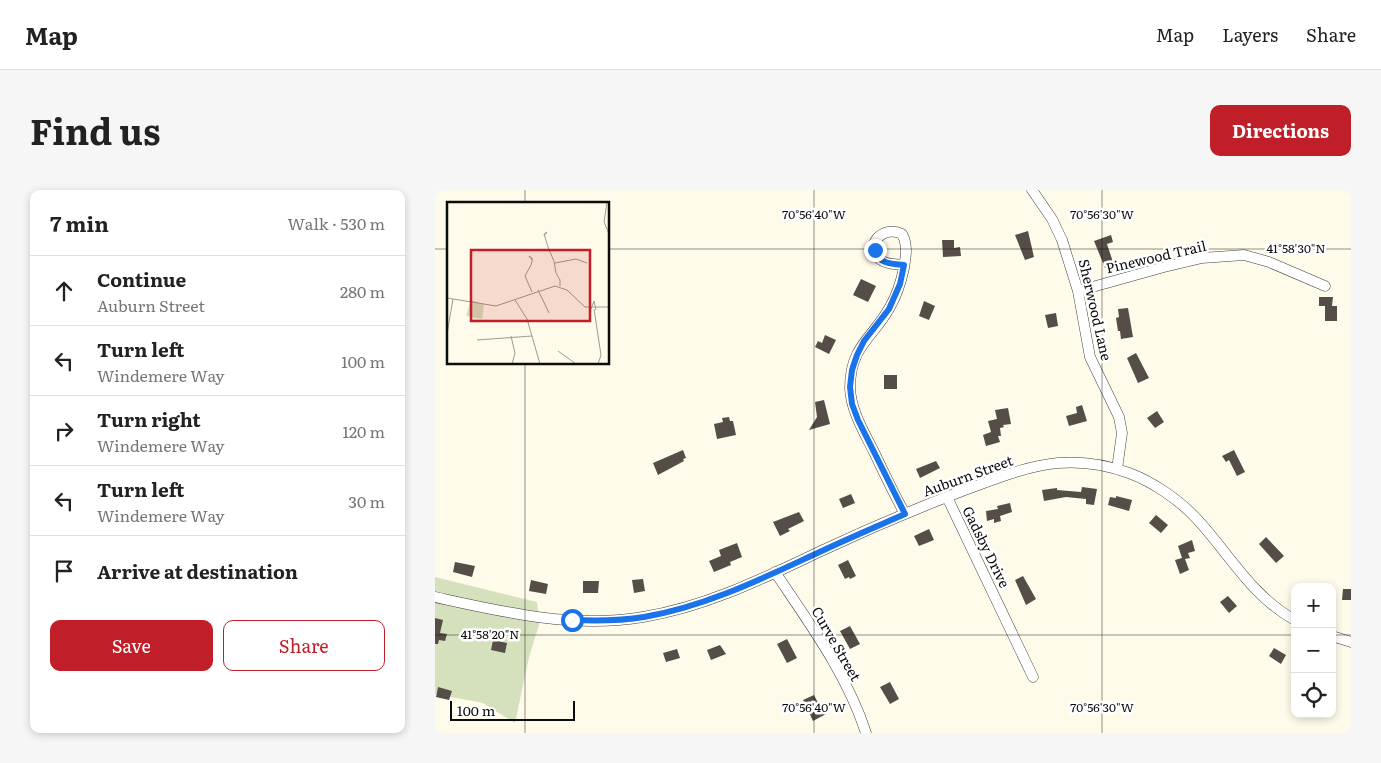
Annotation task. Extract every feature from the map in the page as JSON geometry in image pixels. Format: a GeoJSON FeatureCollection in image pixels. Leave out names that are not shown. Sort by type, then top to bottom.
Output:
{"type":"FeatureCollection","features":[{"type":"Feature","properties":{"kind":"street","name":"Sherwood Lane"},"geometry":{"type":"LineString","coordinates":[[1032,190],[1052,220],[1062,240],[1079,291],[1090,357],[1120,422],[1121,443],[1117,469]]}},
{"type":"Feature","properties":{"kind":"street","name":"Pinewood Trail"},"geometry":{"type":"LineString","coordinates":[[1079,291],[1202,258],[1244,254],[1269,262],[1325,286]]}},
{"type":"Feature","properties":{"kind":"street"},"geometry":{"type":"LineString","coordinates":[[904,265],[900,284],[889,309],[864,341],[857,355],[852,370],[850,387],[852,404],[858,420],[905,514]]}},
{"type":"Feature","properties":{"kind":"street","name":"Auburn Street"},"geometry":{"type":"LineString","coordinates":[[435,597],[545,619],[582,621],[644,617],[705,601],[751,584],[905,514],[1011,474],[1051,464],[1078,463],[1117,469],[1137,476],[1154,485],[1186,509],[1203,526],[1258,592],[1291,617]]}},
{"type":"Feature","properties":{"kind":"street","name":"Gadsby Drive"},"geometry":{"type":"LineString","coordinates":[[947,497],[1033,677]]}},
{"type":"Feature","properties":{"kind":"street","name":"Curve Street"},"geometry":{"type":"LineString","coordinates":[[775,572],[823,643],[857,708],[866,733]]}},
{"type":"Feature","properties":{"kind":"street"},"geometry":{"type":"LineString","coordinates":[[1336,637],[1351,642]]}},
{"type":"Feature","properties":{"kind":"green space"},"geometry":{"type":"Polygon","coordinates":[[[435,577],[537,602],[539,625],[529,657],[515,723],[483,703],[435,694],[435,577]]]}},
{"type":"Feature","properties":{"kind":"building"},"geometry":{"type":"Polygon","coordinates":[[[1028,231],[1034,257],[1025,260],[1015,235],[1028,231]]]}},
{"type":"Feature","properties":{"kind":"building"},"geometry":{"type":"Polygon","coordinates":[[[1111,235],[1113,242],[1107,244],[1114,265],[1105,268],[1094,241],[1111,235]]]}},
{"type":"Feature","properties":{"kind":"building"},"geometry":{"type":"Polygon","coordinates":[[[942,240],[954,240],[954,248],[960,247],[961,256],[943,257],[942,240]]]}},
{"type":"Feature","properties":{"kind":"building"},"geometry":{"type":"Polygon","coordinates":[[[861,279],[876,286],[868,302],[853,295],[861,279]]]}},
{"type":"Feature","properties":{"kind":"building"},"geometry":{"type":"Polygon","coordinates":[[[1319,297],[1333,297],[1332,306],[1337,306],[1337,321],[1325,321],[1325,306],[1319,306],[1319,297]]]}},
{"type":"Feature","properties":{"kind":"building"},"geometry":{"type":"Polygon","coordinates":[[[924,301],[935,306],[929,320],[919,316],[924,301]]]}},
{"type":"Feature","properties":{"kind":"building"},"geometry":{"type":"Polygon","coordinates":[[[1128,308],[1133,337],[1121,339],[1116,318],[1119,317],[1118,309],[1128,308]]]}},
{"type":"Feature","properties":{"kind":"building"},"geometry":{"type":"Polygon","coordinates":[[[1056,313],[1058,326],[1048,328],[1045,315],[1056,313]]]}},
{"type":"Feature","properties":{"kind":"building"},"geometry":{"type":"Polygon","coordinates":[[[825,335],[836,340],[829,354],[815,347],[818,341],[822,343],[825,335]]]}},
{"type":"Feature","properties":{"kind":"building"},"geometry":{"type":"Polygon","coordinates":[[[1136,353],[1149,378],[1138,383],[1127,358],[1136,353]]]}},
{"type":"Feature","properties":{"kind":"building"},"geometry":{"type":"Polygon","coordinates":[[[884,375],[897,375],[897,389],[884,389],[884,375]]]}},
{"type":"Feature","properties":{"kind":"building"},"geometry":{"type":"Polygon","coordinates":[[[824,400],[830,424],[809,430],[817,417],[815,402],[824,400]]]}},
{"type":"Feature","properties":{"kind":"building"},"geometry":{"type":"Polygon","coordinates":[[[1082,405],[1087,421],[1069,426],[1066,416],[1077,413],[1076,407],[1082,405]]]}},
{"type":"Feature","properties":{"kind":"building"},"geometry":{"type":"Polygon","coordinates":[[[1008,408],[1011,424],[1003,425],[1004,427],[1000,428],[1001,436],[998,436],[1000,442],[986,446],[983,435],[991,432],[988,421],[997,419],[995,410],[1008,408]]]}},
{"type":"Feature","properties":{"kind":"building"},"geometry":{"type":"Polygon","coordinates":[[[1157,411],[1164,422],[1155,428],[1147,418],[1157,411]]]}},
{"type":"Feature","properties":{"kind":"building"},"geometry":{"type":"Polygon","coordinates":[[[729,417],[730,421],[733,421],[736,435],[717,439],[714,424],[723,422],[722,418],[729,417]]]}},
{"type":"Feature","properties":{"kind":"building"},"geometry":{"type":"Polygon","coordinates":[[[683,450],[686,458],[683,459],[684,461],[658,475],[653,463],[683,450]]]}},
{"type":"Feature","properties":{"kind":"building"},"geometry":{"type":"Polygon","coordinates":[[[1234,450],[1245,472],[1237,476],[1229,460],[1226,462],[1222,456],[1234,450]]]}},
{"type":"Feature","properties":{"kind":"building"},"geometry":{"type":"Polygon","coordinates":[[[936,461],[940,468],[920,478],[916,469],[936,461]]]}},
{"type":"Feature","properties":{"kind":"building"},"geometry":{"type":"Polygon","coordinates":[[[1082,487],[1097,489],[1094,505],[1086,504],[1086,499],[1066,497],[1044,501],[1042,490],[1057,488],[1057,490],[1081,492],[1082,487]]]}},
{"type":"Feature","properties":{"kind":"building"},"geometry":{"type":"Polygon","coordinates":[[[851,494],[855,503],[843,508],[839,499],[851,494]]]}},
{"type":"Feature","properties":{"kind":"building"},"geometry":{"type":"Polygon","coordinates":[[[1116,496],[1132,500],[1129,511],[1108,505],[1110,497],[1116,498],[1116,496]]]}},
{"type":"Feature","properties":{"kind":"building"},"geometry":{"type":"Polygon","coordinates":[[[1010,503],[1012,512],[1000,516],[1001,521],[994,523],[994,519],[987,521],[986,511],[998,509],[997,506],[1010,503]]]}},
{"type":"Feature","properties":{"kind":"building"},"geometry":{"type":"Polygon","coordinates":[[[799,512],[804,521],[788,529],[790,531],[780,536],[773,522],[799,512]]]}},
{"type":"Feature","properties":{"kind":"building"},"geometry":{"type":"Polygon","coordinates":[[[1156,515],[1168,525],[1161,533],[1149,523],[1156,515]]]}},
{"type":"Feature","properties":{"kind":"building"},"geometry":{"type":"Polygon","coordinates":[[[929,529],[934,540],[919,546],[914,536],[929,529]]]}},
{"type":"Feature","properties":{"kind":"building"},"geometry":{"type":"Polygon","coordinates":[[[1266,537],[1284,556],[1276,563],[1259,544],[1266,537]]]}},
{"type":"Feature","properties":{"kind":"building"},"geometry":{"type":"Polygon","coordinates":[[[1192,540],[1195,551],[1188,553],[1190,558],[1185,559],[1189,570],[1180,574],[1175,560],[1182,558],[1178,546],[1192,540]]]}},
{"type":"Feature","properties":{"kind":"building"},"geometry":{"type":"Polygon","coordinates":[[[737,543],[742,557],[730,562],[731,565],[714,572],[709,561],[721,556],[719,550],[737,543]]]}},
{"type":"Feature","properties":{"kind":"building"},"geometry":{"type":"Polygon","coordinates":[[[848,560],[856,576],[845,579],[838,565],[848,560]]]}},
{"type":"Feature","properties":{"kind":"building"},"geometry":{"type":"Polygon","coordinates":[[[455,562],[475,566],[472,577],[453,572],[455,562]]]}},
{"type":"Feature","properties":{"kind":"building"},"geometry":{"type":"Polygon","coordinates":[[[1023,576],[1036,599],[1026,605],[1015,580],[1023,576]]]}},
{"type":"Feature","properties":{"kind":"building"},"geometry":{"type":"Polygon","coordinates":[[[643,579],[645,591],[634,593],[632,580],[643,579]]]}},
{"type":"Feature","properties":{"kind":"building"},"geometry":{"type":"Polygon","coordinates":[[[531,580],[548,584],[546,594],[529,591],[531,580]]]}},
{"type":"Feature","properties":{"kind":"building"},"geometry":{"type":"Polygon","coordinates":[[[583,581],[599,581],[598,593],[583,593],[583,581]]]}},
{"type":"Feature","properties":{"kind":"building"},"geometry":{"type":"Polygon","coordinates":[[[1343,589],[1351,589],[1351,600],[1342,600],[1343,589]]]}},
{"type":"Feature","properties":{"kind":"building"},"geometry":{"type":"Polygon","coordinates":[[[1228,596],[1237,606],[1229,613],[1220,602],[1228,596]]]}},
{"type":"Feature","properties":{"kind":"building"},"geometry":{"type":"Polygon","coordinates":[[[435,618],[443,620],[440,633],[447,634],[445,641],[439,640],[438,644],[435,644],[435,618]]]}},
{"type":"Feature","properties":{"kind":"building"},"geometry":{"type":"Polygon","coordinates":[[[850,626],[860,644],[850,649],[840,631],[850,626]]]}},
{"type":"Feature","properties":{"kind":"building"},"geometry":{"type":"Polygon","coordinates":[[[787,639],[797,658],[787,663],[777,644],[787,639]]]}},
{"type":"Feature","properties":{"kind":"building"},"geometry":{"type":"Polygon","coordinates":[[[493,640],[507,643],[505,653],[491,650],[493,640]]]}},
{"type":"Feature","properties":{"kind":"building"},"geometry":{"type":"Polygon","coordinates":[[[720,645],[726,654],[711,660],[707,650],[720,645]]]}},
{"type":"Feature","properties":{"kind":"building"},"geometry":{"type":"Polygon","coordinates":[[[1274,648],[1286,655],[1281,664],[1269,656],[1274,648]]]}},
{"type":"Feature","properties":{"kind":"building"},"geometry":{"type":"Polygon","coordinates":[[[677,649],[680,658],[666,662],[663,653],[677,649]]]}},
{"type":"Feature","properties":{"kind":"building"},"geometry":{"type":"Polygon","coordinates":[[[890,682],[899,699],[890,704],[880,687],[890,682]]]}},
{"type":"Feature","properties":{"kind":"building"},"geometry":{"type":"Polygon","coordinates":[[[438,687],[452,691],[449,700],[436,697],[438,687]]]}},
{"type":"Feature","properties":{"kind":"building"},"geometry":{"type":"Polygon","coordinates":[[[814,695],[826,714],[813,721],[803,700],[814,695]]]}},
{"type":"Feature","properties":{"kind":"route"},"geometry":{"type":"LineString","coordinates":[[572,620],[592,621],[644,617],[717,597],[751,584],[843,540],[905,514],[858,420],[852,404],[850,387],[852,370],[860,347],[889,309],[900,284],[904,265],[883,262],[875,250]]}}]}
